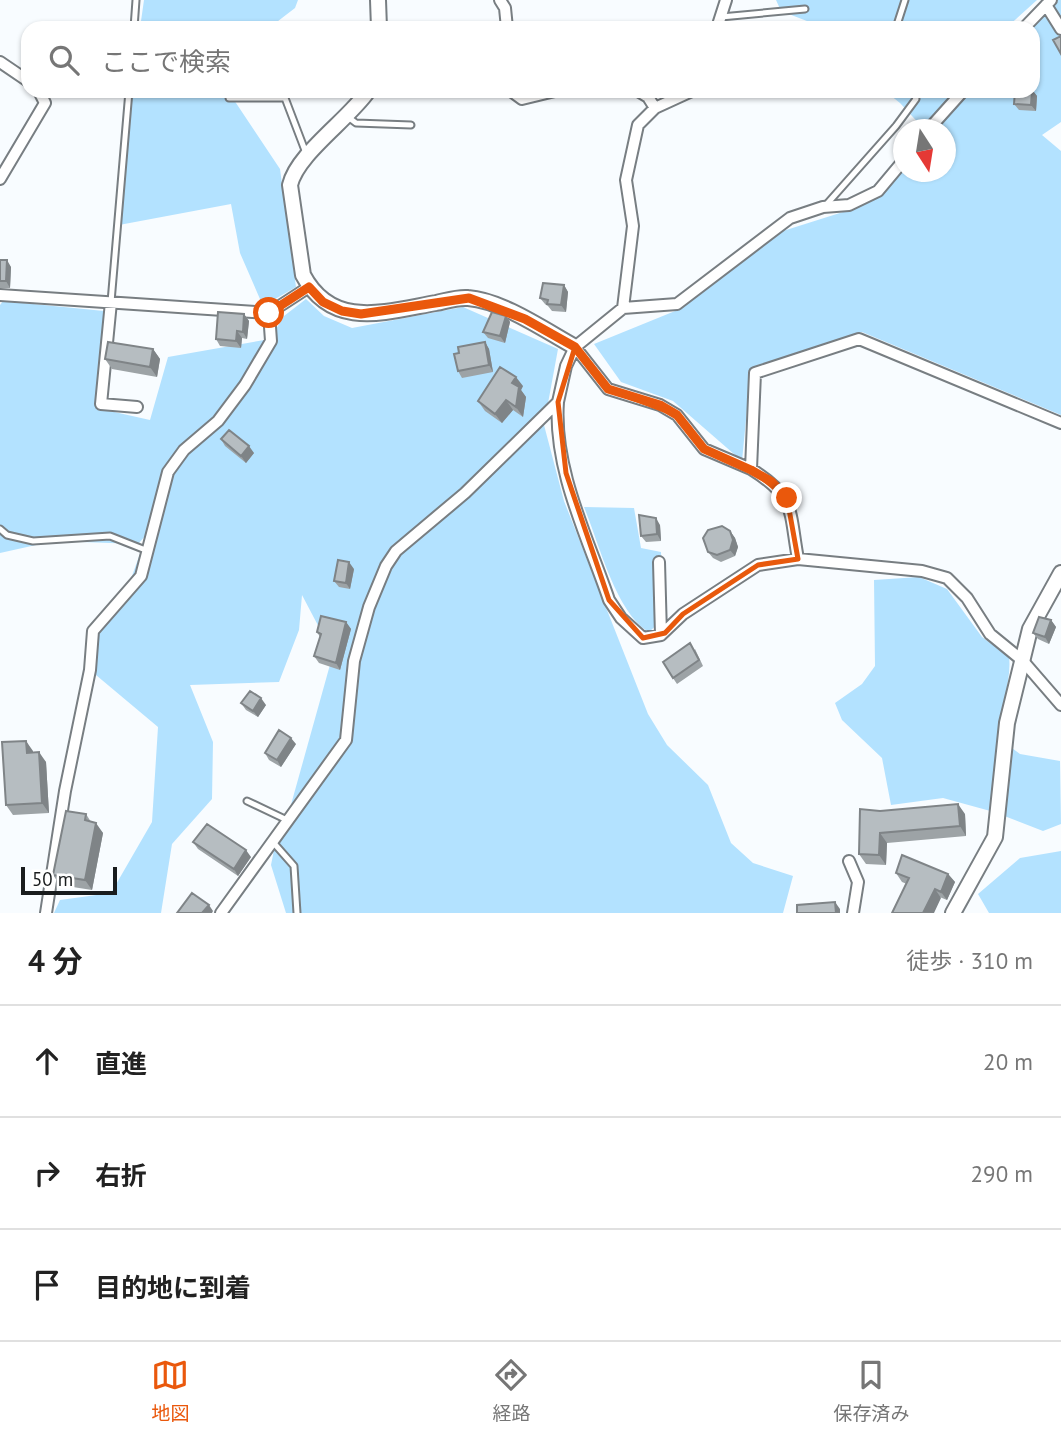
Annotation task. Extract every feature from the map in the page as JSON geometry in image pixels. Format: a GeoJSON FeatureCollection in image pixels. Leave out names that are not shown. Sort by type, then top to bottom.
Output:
{"type":"FeatureCollection","features":[{"type":"Feature","properties":{"kind":"street"},"geometry":{"type":"LineString","coordinates":[[378,0],[379,21]]}},
{"type":"Feature","properties":{"kind":"street"},"geometry":{"type":"LineString","coordinates":[[500,0],[505,8],[506,21]]}},
{"type":"Feature","properties":{"kind":"street"},"geometry":{"type":"LineString","coordinates":[[719,21],[726,0]]}},
{"type":"Feature","properties":{"kind":"street"},"geometry":{"type":"LineString","coordinates":[[1031,21],[1049,3],[1061,29]]}},
{"type":"Feature","properties":{"kind":"street"},"geometry":{"type":"LineString","coordinates":[[0,62],[21,76]]}},
{"type":"Feature","properties":{"kind":"street"},"geometry":{"type":"LineString","coordinates":[[0,179],[45,103],[42,98]]}},
{"type":"Feature","properties":{"kind":"street"},"geometry":{"type":"LineString","coordinates":[[363,98],[348,117],[298,164],[290,185],[303,275],[309,287],[323,302],[342,311],[361,314],[469,298],[525,319],[575,347],[608,389],[660,405],[677,415],[704,449],[772,482],[787,498],[798,559]]}},
{"type":"Feature","properties":{"kind":"street"},"geometry":{"type":"LineString","coordinates":[[649,98],[655,107]]}},
{"type":"Feature","properties":{"kind":"street"},"geometry":{"type":"LineString","coordinates":[[623,308],[633,226],[626,180],[638,125],[655,107],[676,98]]}},
{"type":"Feature","properties":{"kind":"street"},"geometry":{"type":"LineString","coordinates":[[938,119],[957,98]]}},
{"type":"Feature","properties":{"kind":"street"},"geometry":{"type":"LineString","coordinates":[[893,173],[878,191],[849,205],[823,208],[778,225],[677,304],[623,308],[575,347],[566,366],[558,402],[558,438],[566,473],[609,600],[621,618],[643,638],[662,635],[683,614],[758,565],[798,559],[922,571],[947,578],[967,598],[990,634],[1023,661],[1061,705]]}},
{"type":"Feature","properties":{"kind":"street"},"geometry":{"type":"LineString","coordinates":[[0,295],[269,313],[309,287]]}},
{"type":"Feature","properties":{"kind":"street"},"geometry":{"type":"LineString","coordinates":[[111,302],[101,404],[137,407]]}},
{"type":"Feature","properties":{"kind":"street"},"geometry":{"type":"LineString","coordinates":[[47,913],[65,791],[90,670],[93,631],[141,576],[168,472],[184,450],[218,421],[245,385],[271,341],[269,313]]}},
{"type":"Feature","properties":{"kind":"street"},"geometry":{"type":"LineString","coordinates":[[751,470],[755,373],[859,339],[1061,423]]}},
{"type":"Feature","properties":{"kind":"street"},"geometry":{"type":"LineString","coordinates":[[221,913],[346,740],[355,661],[369,607],[386,566],[396,551],[465,493],[558,402]]}},
{"type":"Feature","properties":{"kind":"street"},"geometry":{"type":"LineString","coordinates":[[659,562],[662,635]]}},
{"type":"Feature","properties":{"kind":"street"},"geometry":{"type":"LineString","coordinates":[[953,913],[995,837],[1000,817],[1007,723],[1030,629],[1057,590],[1061,573]]}},
{"type":"Feature","properties":{"kind":"street"},"geometry":{"type":"LineString","coordinates":[[849,860],[858,882],[853,913]]}},
{"type":"Feature","properties":{"kind":"lane"},"geometry":{"type":"LineString","coordinates":[[134,21],[136,0]]}},
{"type":"Feature","properties":{"kind":"lane"},"geometry":{"type":"LineString","coordinates":[[898,21],[905,0]]}},
{"type":"Feature","properties":{"kind":"lane"},"geometry":{"type":"LineString","coordinates":[[730,21],[805,9]]}},
{"type":"Feature","properties":{"kind":"lane"},"geometry":{"type":"LineString","coordinates":[[111,302],[127,98]]}},
{"type":"Feature","properties":{"kind":"lane"},"geometry":{"type":"LineString","coordinates":[[287,98],[307,156]]}},
{"type":"Feature","properties":{"kind":"lane"},"geometry":{"type":"LineString","coordinates":[[823,208],[896,126],[916,98]]}},
{"type":"Feature","properties":{"kind":"lane"},"geometry":{"type":"LineString","coordinates":[[348,117],[356,123],[411,125]]}},
{"type":"Feature","properties":{"kind":"lane"},"geometry":{"type":"LineString","coordinates":[[0,528],[7,535],[33,541],[110,536],[148,551]]}},
{"type":"Feature","properties":{"kind":"lane"},"geometry":{"type":"LineString","coordinates":[[247,801],[287,820]]}},
{"type":"Feature","properties":{"kind":"lane"},"geometry":{"type":"LineString","coordinates":[[272,841],[294,866],[297,913]]}},
{"type":"Feature","properties":{"kind":"highlighted area"},"geometry":{"type":"Polygon","coordinates":[[[575,347],[608,389],[677,415],[704,449],[751,469],[787,498],[798,559],[758,565],[683,614],[665,633],[643,638],[609,600],[566,473],[558,402],[575,347]]]}},
{"type":"Feature","properties":{"kind":"shaded area"},"geometry":{"type":"Polygon","coordinates":[[[144,0],[298,0],[295,8],[278,21],[141,21],[144,0]]]}},
{"type":"Feature","properties":{"kind":"shaded area"},"geometry":{"type":"Polygon","coordinates":[[[776,0],[1037,0],[1014,21],[807,21],[781,11],[776,0]]]}},
{"type":"Feature","properties":{"kind":"shaded area"},"geometry":{"type":"Polygon","coordinates":[[[1044,0],[1061,0],[1061,122],[1042,135],[1061,151],[1061,415],[862,332],[751,368],[742,461],[673,401],[621,382],[594,344],[680,309],[783,231],[843,212],[893,169],[893,182],[956,182],[956,119],[944,119],[963,98],[1040,98],[1040,21],[1029,21],[1044,0]]]}},
{"type":"Feature","properties":{"kind":"shaded area"},"geometry":{"type":"Polygon","coordinates":[[[132,98],[233,98],[280,169],[296,287],[263,306],[240,253],[231,204],[119,225],[132,98]]]}},
{"type":"Feature","properties":{"kind":"shaded area"},"geometry":{"type":"Polygon","coordinates":[[[894,98],[954,98],[934,119],[915,119],[894,98]]]}},
{"type":"Feature","properties":{"kind":"shaded area"},"geometry":{"type":"Polygon","coordinates":[[[306,299],[324,316],[352,328],[463,307],[558,349],[544,425],[564,501],[648,714],[667,745],[708,785],[731,843],[753,863],[793,876],[783,913],[286,913],[271,865],[274,850],[272,841],[287,819],[333,654],[302,595],[299,630],[279,682],[190,685],[213,742],[212,799],[172,844],[161,913],[54,913],[60,900],[111,893],[152,822],[158,727],[90,670],[93,631],[132,576],[147,534],[138,544],[54,541],[0,553],[0,305],[3,301],[104,311],[101,409],[150,420],[168,357],[270,339],[284,316],[306,299]]]}},
{"type":"Feature","properties":{"kind":"shaded area"},"geometry":{"type":"Polygon","coordinates":[[[584,507],[634,508],[641,548],[661,552],[663,619],[649,632],[637,623],[618,594],[584,507]]]}},
{"type":"Feature","properties":{"kind":"shaded area"},"geometry":{"type":"Polygon","coordinates":[[[919,577],[947,589],[982,637],[1009,657],[1007,685],[997,737],[1020,754],[1060,761],[1061,824],[1043,831],[994,812],[943,798],[891,805],[882,758],[842,720],[835,703],[862,684],[875,666],[874,580],[919,577]]]}},
{"type":"Feature","properties":{"kind":"shaded area"},"geometry":{"type":"Polygon","coordinates":[[[1061,851],[1061,913],[989,913],[978,894],[1020,858],[1061,851]]]}},
{"type":"Feature","properties":{"kind":"building"},"geometry":{"type":"Polygon","coordinates":[[[1061,36],[1061,54],[1053,40],[1061,36]]]}},
{"type":"Feature","properties":{"kind":"building"},"geometry":{"type":"Polygon","coordinates":[[[1014,98],[1032,98],[1031,105],[1014,104],[1014,98]]]}},
{"type":"Feature","properties":{"kind":"building"},"geometry":{"type":"Polygon","coordinates":[[[0,260],[7,260],[6,281],[0,281],[0,260]]]}},
{"type":"Feature","properties":{"kind":"building"},"geometry":{"type":"Polygon","coordinates":[[[543,283],[564,285],[561,305],[547,304],[548,300],[540,298],[543,283]]]}},
{"type":"Feature","properties":{"kind":"building"},"geometry":{"type":"Polygon","coordinates":[[[218,312],[244,314],[243,332],[237,331],[236,341],[216,339],[218,312]]]}},
{"type":"Feature","properties":{"kind":"building"},"geometry":{"type":"Polygon","coordinates":[[[492,312],[506,316],[500,336],[483,332],[492,312]]]}},
{"type":"Feature","properties":{"kind":"building"},"geometry":{"type":"Polygon","coordinates":[[[108,342],[153,349],[150,367],[105,359],[108,342]]]}},
{"type":"Feature","properties":{"kind":"building"},"geometry":{"type":"Polygon","coordinates":[[[485,342],[489,365],[458,371],[454,354],[459,353],[458,347],[485,342]]]}},
{"type":"Feature","properties":{"kind":"building"},"geometry":{"type":"Polygon","coordinates":[[[500,367],[516,377],[512,383],[519,387],[516,407],[506,400],[495,414],[478,401],[500,367]]]}},
{"type":"Feature","properties":{"kind":"building"},"geometry":{"type":"Polygon","coordinates":[[[229,430],[249,446],[241,456],[221,439],[229,430]]]}},
{"type":"Feature","properties":{"kind":"building"},"geometry":{"type":"Polygon","coordinates":[[[639,515],[656,518],[657,534],[641,536],[639,515]]]}},
{"type":"Feature","properties":{"kind":"building"},"geometry":{"type":"Polygon","coordinates":[[[722,526],[730,531],[733,540],[730,550],[717,555],[708,552],[703,538],[708,530],[722,526]]]}},
{"type":"Feature","properties":{"kind":"building"},"geometry":{"type":"Polygon","coordinates":[[[338,560],[349,562],[346,583],[334,581],[338,560]]]}},
{"type":"Feature","properties":{"kind":"building"},"geometry":{"type":"Polygon","coordinates":[[[321,616],[346,622],[336,663],[314,656],[321,634],[317,632],[321,616]]]}},
{"type":"Feature","properties":{"kind":"building"},"geometry":{"type":"Polygon","coordinates":[[[1039,617],[1051,620],[1045,637],[1033,633],[1039,617]]]}},
{"type":"Feature","properties":{"kind":"building"},"geometry":{"type":"Polygon","coordinates":[[[690,643],[699,660],[673,678],[663,662],[690,643]]]}},
{"type":"Feature","properties":{"kind":"building"},"geometry":{"type":"Polygon","coordinates":[[[250,691],[261,698],[253,711],[241,703],[250,691]]]}},
{"type":"Feature","properties":{"kind":"building"},"geometry":{"type":"Polygon","coordinates":[[[279,730],[291,738],[277,760],[265,753],[279,730]]]}},
{"type":"Feature","properties":{"kind":"building"},"geometry":{"type":"Polygon","coordinates":[[[26,741],[27,753],[39,752],[42,803],[6,805],[2,742],[26,741]]]}},
{"type":"Feature","properties":{"kind":"building"},"geometry":{"type":"Polygon","coordinates":[[[958,804],[960,826],[880,833],[879,855],[859,854],[860,809],[880,811],[958,804]]]}},
{"type":"Feature","properties":{"kind":"building"},"geometry":{"type":"Polygon","coordinates":[[[66,811],[86,814],[85,820],[96,823],[85,880],[53,875],[66,811]]]}},
{"type":"Feature","properties":{"kind":"building"},"geometry":{"type":"Polygon","coordinates":[[[207,824],[246,850],[234,869],[193,842],[207,824]]]}},
{"type":"Feature","properties":{"kind":"building"},"geometry":{"type":"Polygon","coordinates":[[[902,855],[948,874],[941,892],[935,889],[923,913],[892,913],[909,878],[896,873],[902,855]]]}},
{"type":"Feature","properties":{"kind":"building"},"geometry":{"type":"Polygon","coordinates":[[[192,893],[209,905],[202,913],[177,913],[192,893]]]}},
{"type":"Feature","properties":{"kind":"building"},"geometry":{"type":"Polygon","coordinates":[[[835,902],[836,913],[797,913],[797,905],[835,902]]]}},
{"type":"Feature","properties":{"kind":"route"},"geometry":{"type":"LineString","coordinates":[[269,313],[309,287],[323,302],[342,311],[361,314],[454,299],[469,298],[489,304],[525,319],[575,347],[608,389],[660,405],[677,415],[704,449],[772,482],[787,498]]}}]}
